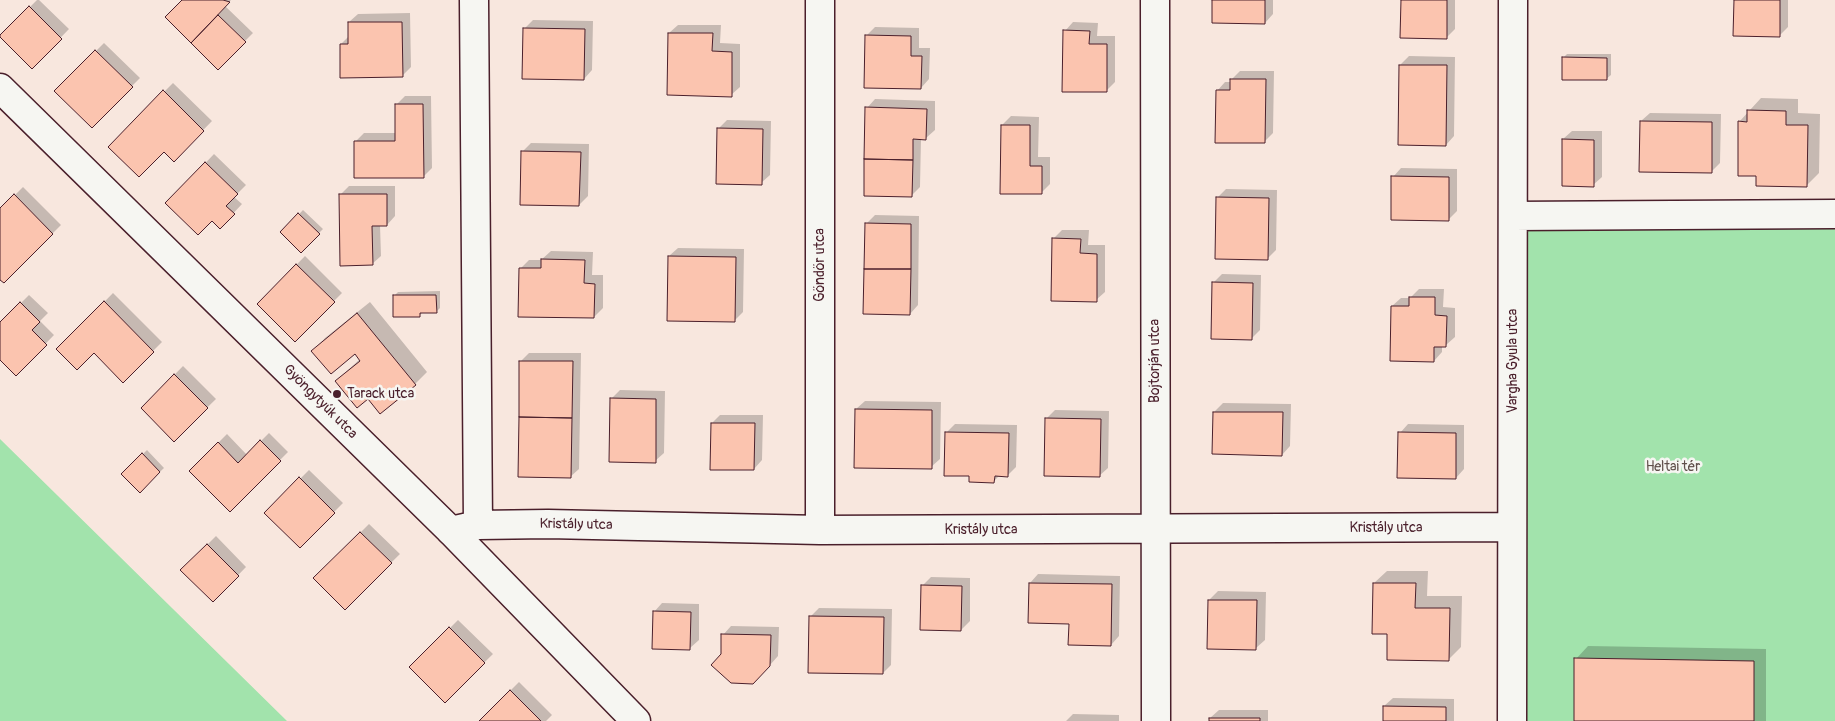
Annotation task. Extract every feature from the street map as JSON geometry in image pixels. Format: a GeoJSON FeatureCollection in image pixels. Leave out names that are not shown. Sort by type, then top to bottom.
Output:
{"type":"FeatureCollection","features":[{"type":"Feature","properties":{"kind":"street"},"geometry":{"type":"LineString","coordinates":[[474,0],[478,525]]}},
{"type":"Feature","properties":{"kind":"street","name":"Göndör utca"},"geometry":{"type":"LineString","coordinates":[[820,0],[820,530]]}},
{"type":"Feature","properties":{"kind":"street","name":"Bojtorján utca"},"geometry":{"type":"LineString","coordinates":[[1156,0],[1156,721]]}},
{"type":"Feature","properties":{"kind":"street","name":"Vargha Gyula utca"},"geometry":{"type":"LineString","coordinates":[[1512,721],[1513,0]]}},
{"type":"Feature","properties":{"kind":"street","name":"Gyöngytyúk utca"},"geometry":{"type":"LineString","coordinates":[[0,88],[451,531],[636,721]]}},
{"type":"Feature","properties":{"kind":"street"},"geometry":{"type":"LineString","coordinates":[[1513,216],[1835,214]]}},
{"type":"Feature","properties":{"kind":"street","name":"Kristály utca"},"geometry":{"type":"LineString","coordinates":[[451,531],[478,525],[548,524],[820,530],[1512,527]]}},
{"type":"Feature","properties":{"kind":"green space","name":"Heltai tér"},"geometry":{"type":"Polygon","coordinates":[[[1835,214],[1835,721],[1512,721],[1513,216],[1835,214]]]}},
{"type":"Feature","properties":{"kind":"green space"},"geometry":{"type":"Polygon","coordinates":[[[0,439],[287,721],[0,721],[0,439]]]}},
{"type":"Feature","properties":{"kind":"building"},"geometry":{"type":"Polygon","coordinates":[[[182,0],[223,0],[230,2],[191,43],[165,17],[182,0]]]}},
{"type":"Feature","properties":{"kind":"building"},"geometry":{"type":"Polygon","coordinates":[[[1212,0],[1265,0],[1265,24],[1212,23],[1212,0]]]}},
{"type":"Feature","properties":{"kind":"building"},"geometry":{"type":"Polygon","coordinates":[[[1401,0],[1447,0],[1447,39],[1400,38],[1401,0]]]}},
{"type":"Feature","properties":{"kind":"building"},"geometry":{"type":"Polygon","coordinates":[[[1734,0],[1780,0],[1780,37],[1733,36],[1734,0]]]}},
{"type":"Feature","properties":{"kind":"building"},"geometry":{"type":"Polygon","coordinates":[[[29,6],[62,39],[32,69],[0,37],[29,6]]]}},
{"type":"Feature","properties":{"kind":"building"},"geometry":{"type":"Polygon","coordinates":[[[218,15],[246,42],[218,70],[191,43],[218,15]]]}},
{"type":"Feature","properties":{"kind":"building"},"geometry":{"type":"Polygon","coordinates":[[[348,22],[402,22],[403,77],[340,78],[340,44],[348,44],[348,22]]]}},
{"type":"Feature","properties":{"kind":"building"},"geometry":{"type":"Polygon","coordinates":[[[523,28],[585,29],[584,80],[522,79],[523,28]]]}},
{"type":"Feature","properties":{"kind":"building"},"geometry":{"type":"Polygon","coordinates":[[[1063,30],[1090,31],[1089,44],[1107,44],[1107,92],[1062,92],[1063,30]]]}},
{"type":"Feature","properties":{"kind":"building"},"geometry":{"type":"Polygon","coordinates":[[[668,33],[713,33],[712,51],[732,52],[732,97],[667,95],[668,33]]]}},
{"type":"Feature","properties":{"kind":"building"},"geometry":{"type":"Polygon","coordinates":[[[865,35],[911,36],[911,56],[922,56],[921,89],[864,88],[865,35]]]}},
{"type":"Feature","properties":{"kind":"building"},"geometry":{"type":"Polygon","coordinates":[[[95,50],[133,87],[92,128],[54,91],[95,50]]]}},
{"type":"Feature","properties":{"kind":"building"},"geometry":{"type":"Polygon","coordinates":[[[1562,57],[1607,58],[1607,80],[1562,80],[1562,57]]]}},
{"type":"Feature","properties":{"kind":"building"},"geometry":{"type":"Polygon","coordinates":[[[1399,65],[1447,65],[1446,146],[1398,145],[1399,65]]]}},
{"type":"Feature","properties":{"kind":"building"},"geometry":{"type":"Polygon","coordinates":[[[1230,79],[1266,79],[1265,143],[1215,143],[1216,90],[1230,90],[1230,79]]]}},
{"type":"Feature","properties":{"kind":"building"},"geometry":{"type":"Polygon","coordinates":[[[163,90],[204,131],[174,162],[164,152],[139,177],[108,147],[163,90]]]}},
{"type":"Feature","properties":{"kind":"building"},"geometry":{"type":"Polygon","coordinates":[[[395,104],[423,104],[424,178],[354,178],[354,141],[395,141],[395,104]]]}},
{"type":"Feature","properties":{"kind":"building"},"geometry":{"type":"Polygon","coordinates":[[[865,107],[927,109],[926,140],[913,139],[913,160],[864,159],[865,107]]]}},
{"type":"Feature","properties":{"kind":"building"},"geometry":{"type":"Polygon","coordinates":[[[1747,110],[1786,111],[1786,125],[1808,125],[1807,187],[1756,186],[1756,176],[1738,176],[1738,121],[1747,122],[1747,110]]]}},
{"type":"Feature","properties":{"kind":"building"},"geometry":{"type":"Polygon","coordinates":[[[1640,121],[1712,122],[1712,173],[1639,172],[1640,121]]]}},
{"type":"Feature","properties":{"kind":"building"},"geometry":{"type":"Polygon","coordinates":[[[1001,125],[1030,125],[1030,166],[1042,166],[1042,194],[1000,194],[1001,125]]]}},
{"type":"Feature","properties":{"kind":"building"},"geometry":{"type":"Polygon","coordinates":[[[717,128],[763,129],[762,185],[716,184],[717,128]]]}},
{"type":"Feature","properties":{"kind":"building"},"geometry":{"type":"Polygon","coordinates":[[[1562,139],[1594,140],[1594,187],[1562,186],[1562,139]]]}},
{"type":"Feature","properties":{"kind":"building"},"geometry":{"type":"Polygon","coordinates":[[[521,151],[581,152],[579,206],[520,205],[521,151]]]}},
{"type":"Feature","properties":{"kind":"building"},"geometry":{"type":"Polygon","coordinates":[[[864,159],[913,160],[912,197],[864,196],[864,159]]]}},
{"type":"Feature","properties":{"kind":"building"},"geometry":{"type":"Polygon","coordinates":[[[205,162],[238,194],[226,206],[235,214],[220,229],[212,221],[198,235],[165,203],[205,162]]]}},
{"type":"Feature","properties":{"kind":"building"},"geometry":{"type":"Polygon","coordinates":[[[1391,176],[1449,177],[1449,221],[1391,220],[1391,176]]]}},
{"type":"Feature","properties":{"kind":"building"},"geometry":{"type":"Polygon","coordinates":[[[14,194],[53,234],[4,283],[0,280],[0,208],[14,194]]]}},
{"type":"Feature","properties":{"kind":"building"},"geometry":{"type":"Polygon","coordinates":[[[339,194],[387,194],[387,226],[372,226],[373,265],[340,266],[339,194]]]}},
{"type":"Feature","properties":{"kind":"building"},"geometry":{"type":"Polygon","coordinates":[[[1216,197],[1269,198],[1268,260],[1215,259],[1216,197]]]}},
{"type":"Feature","properties":{"kind":"building"},"geometry":{"type":"Polygon","coordinates":[[[298,213],[320,234],[301,253],[280,232],[298,213]]]}},
{"type":"Feature","properties":{"kind":"building"},"geometry":{"type":"Polygon","coordinates":[[[865,223],[911,224],[911,269],[864,269],[865,223]]]}},
{"type":"Feature","properties":{"kind":"building"},"geometry":{"type":"Polygon","coordinates":[[[1052,238],[1081,239],[1080,253],[1097,254],[1097,302],[1051,301],[1052,238]]]}},
{"type":"Feature","properties":{"kind":"building"},"geometry":{"type":"Polygon","coordinates":[[[668,256],[736,257],[735,322],[667,321],[668,256]]]}},
{"type":"Feature","properties":{"kind":"building"},"geometry":{"type":"Polygon","coordinates":[[[541,259],[585,260],[584,283],[595,284],[594,318],[518,317],[519,268],[541,268],[541,259]]]}},
{"type":"Feature","properties":{"kind":"building"},"geometry":{"type":"Polygon","coordinates":[[[296,264],[335,302],[295,342],[257,304],[296,264]]]}},
{"type":"Feature","properties":{"kind":"building"},"geometry":{"type":"Polygon","coordinates":[[[864,269],[911,269],[910,315],[863,314],[864,269]]]}},
{"type":"Feature","properties":{"kind":"building"},"geometry":{"type":"Polygon","coordinates":[[[1212,282],[1253,283],[1252,340],[1211,339],[1212,282]]]}},
{"type":"Feature","properties":{"kind":"building"},"geometry":{"type":"Polygon","coordinates":[[[393,295],[436,295],[437,313],[420,313],[420,317],[393,317],[393,295]]]}},
{"type":"Feature","properties":{"kind":"building"},"geometry":{"type":"Polygon","coordinates":[[[1409,297],[1435,297],[1435,315],[1447,316],[1446,347],[1434,347],[1434,362],[1390,361],[1391,306],[1409,306],[1409,297]]]}},
{"type":"Feature","properties":{"kind":"building"},"geometry":{"type":"Polygon","coordinates":[[[104,301],[154,352],[123,383],[94,353],[77,370],[56,349],[104,301]]]}},
{"type":"Feature","properties":{"kind":"building"},"geometry":{"type":"Polygon","coordinates":[[[20,302],[40,322],[32,330],[47,345],[16,376],[0,360],[0,322],[20,302]]]}},
{"type":"Feature","properties":{"kind":"building"},"geometry":{"type":"Polygon","coordinates":[[[357,313],[416,385],[380,414],[368,399],[357,408],[335,381],[360,361],[355,354],[331,374],[311,351],[357,313]]]}},
{"type":"Feature","properties":{"kind":"building"},"geometry":{"type":"Polygon","coordinates":[[[519,361],[573,361],[572,418],[519,417],[519,361]]]}},
{"type":"Feature","properties":{"kind":"building"},"geometry":{"type":"Polygon","coordinates":[[[174,374],[208,408],[174,442],[141,408],[174,374]]]}},
{"type":"Feature","properties":{"kind":"building"},"geometry":{"type":"Polygon","coordinates":[[[610,398],[656,399],[656,463],[609,462],[610,398]]]}},
{"type":"Feature","properties":{"kind":"building"},"geometry":{"type":"Polygon","coordinates":[[[855,409],[932,410],[932,469],[854,468],[855,409]]]}},
{"type":"Feature","properties":{"kind":"building"},"geometry":{"type":"Polygon","coordinates":[[[1213,412],[1283,412],[1282,456],[1212,454],[1213,412]]]}},
{"type":"Feature","properties":{"kind":"building"},"geometry":{"type":"Polygon","coordinates":[[[519,417],[572,418],[571,478],[518,477],[519,417]]]}},
{"type":"Feature","properties":{"kind":"building"},"geometry":{"type":"Polygon","coordinates":[[[1045,418],[1101,419],[1100,477],[1044,476],[1045,418]]]}},
{"type":"Feature","properties":{"kind":"building"},"geometry":{"type":"Polygon","coordinates":[[[711,423],[755,423],[754,470],[710,470],[711,423]]]}},
{"type":"Feature","properties":{"kind":"building"},"geometry":{"type":"Polygon","coordinates":[[[945,432],[1009,433],[1008,477],[995,476],[994,483],[969,482],[969,476],[944,476],[945,432]]]}},
{"type":"Feature","properties":{"kind":"building"},"geometry":{"type":"Polygon","coordinates":[[[1398,432],[1456,433],[1456,479],[1397,478],[1398,432]]]}},
{"type":"Feature","properties":{"kind":"building"},"geometry":{"type":"Polygon","coordinates":[[[260,440],[281,461],[230,512],[189,471],[218,442],[238,463],[260,440]]]}},
{"type":"Feature","properties":{"kind":"building"},"geometry":{"type":"Polygon","coordinates":[[[142,453],[160,472],[140,493],[121,474],[142,453]]]}},
{"type":"Feature","properties":{"kind":"building"},"geometry":{"type":"Polygon","coordinates":[[[299,477],[335,513],[300,548],[264,513],[299,477]]]}},
{"type":"Feature","properties":{"kind":"building"},"geometry":{"type":"Polygon","coordinates":[[[360,532],[392,563],[345,610],[313,578],[360,532]]]}},
{"type":"Feature","properties":{"kind":"building"},"geometry":{"type":"Polygon","coordinates":[[[207,544],[239,576],[213,602],[180,570],[207,544]]]}},
{"type":"Feature","properties":{"kind":"building"},"geometry":{"type":"Polygon","coordinates":[[[1029,583],[1112,584],[1111,646],[1068,645],[1069,624],[1028,623],[1029,583]]]}},
{"type":"Feature","properties":{"kind":"building"},"geometry":{"type":"Polygon","coordinates":[[[1373,583],[1416,583],[1415,608],[1450,608],[1449,661],[1387,660],[1387,634],[1372,634],[1373,583]]]}},
{"type":"Feature","properties":{"kind":"building"},"geometry":{"type":"Polygon","coordinates":[[[921,585],[962,586],[961,631],[920,630],[921,585]]]}},
{"type":"Feature","properties":{"kind":"building"},"geometry":{"type":"Polygon","coordinates":[[[1208,600],[1257,600],[1256,650],[1207,649],[1208,600]]]}},
{"type":"Feature","properties":{"kind":"building"},"geometry":{"type":"Polygon","coordinates":[[[653,611],[691,612],[690,650],[652,649],[653,611]]]}},
{"type":"Feature","properties":{"kind":"building"},"geometry":{"type":"Polygon","coordinates":[[[809,616],[884,617],[883,674],[808,673],[809,616]]]}},
{"type":"Feature","properties":{"kind":"building"},"geometry":{"type":"Polygon","coordinates":[[[449,627],[485,663],[445,703],[409,667],[449,627]]]}},
{"type":"Feature","properties":{"kind":"building"},"geometry":{"type":"Polygon","coordinates":[[[721,634],[771,635],[770,666],[753,684],[731,683],[711,665],[721,654],[721,634]]]}},
{"type":"Feature","properties":{"kind":"building"},"geometry":{"type":"Polygon","coordinates":[[[1574,658],[1754,661],[1754,721],[1574,721],[1574,658]]]}},
{"type":"Feature","properties":{"kind":"building"},"geometry":{"type":"Polygon","coordinates":[[[510,690],[541,721],[479,721],[510,690]]]}},
{"type":"Feature","properties":{"kind":"building"},"geometry":{"type":"Polygon","coordinates":[[[1383,706],[1446,707],[1446,721],[1383,721],[1383,706]]]}},
{"type":"Feature","properties":{"kind":"building"},"geometry":{"type":"Polygon","coordinates":[[[1209,718],[1260,718],[1260,721],[1209,721],[1209,718]]]}},
{"type":"Feature","properties":{"kind":"place","name":"Tarack utca"},"geometry":{"type":"Point","coordinates":[337,394]}}]}
